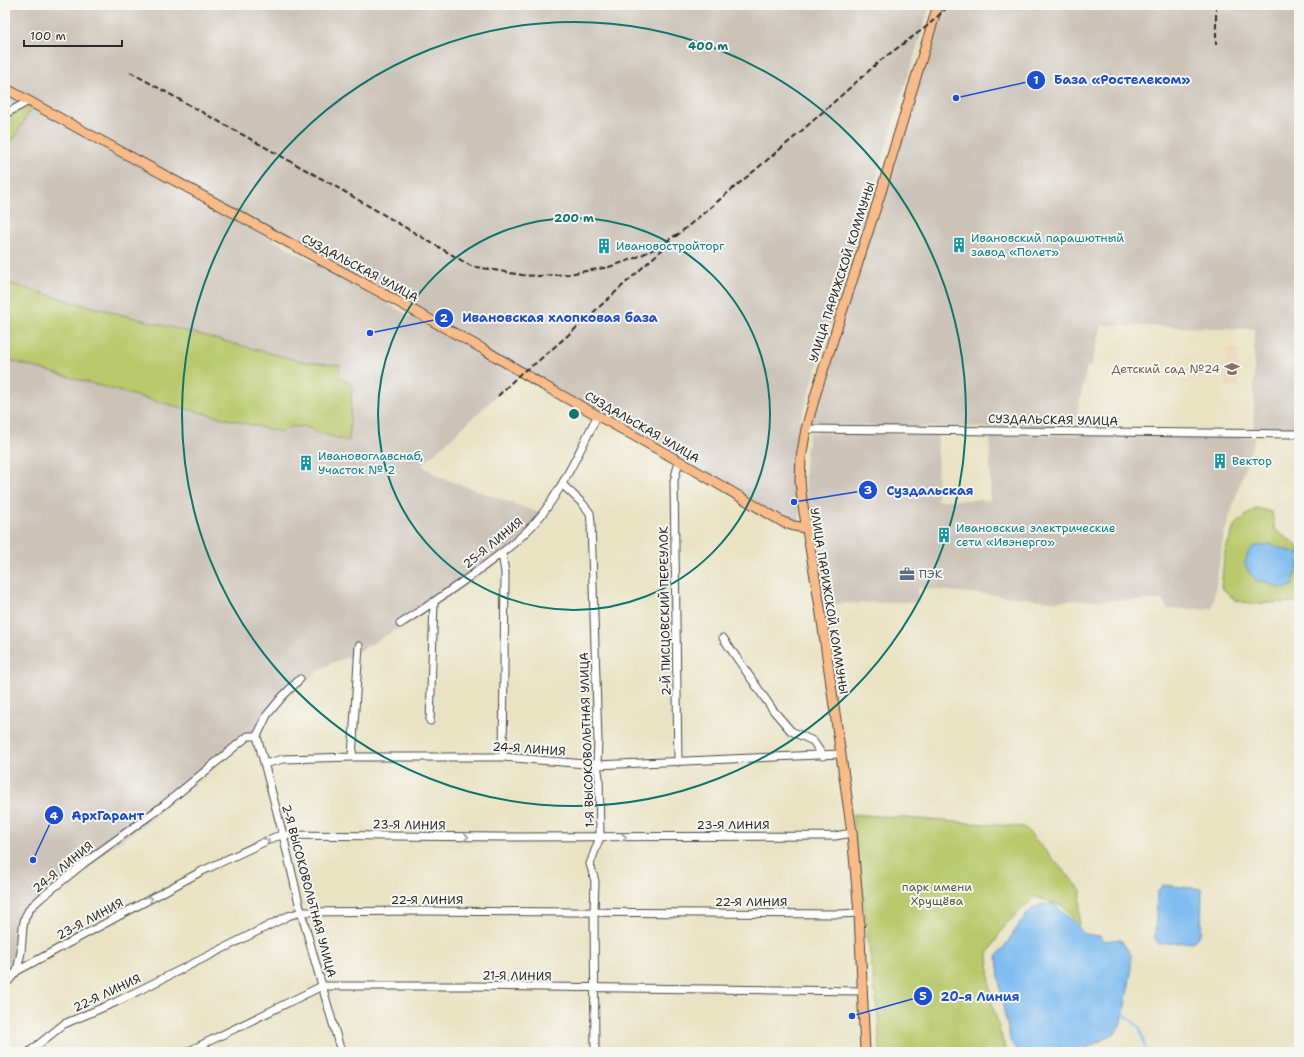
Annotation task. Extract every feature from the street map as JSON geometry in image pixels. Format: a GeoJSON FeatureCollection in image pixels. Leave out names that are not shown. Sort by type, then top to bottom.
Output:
{"type":"FeatureCollection","features":[{"type":"Feature","properties":{"kind":"main road","name":"УЛИЦА ПАРИЖСКОЙ КОММУНЫ"},"geometry":{"type":"LineString","coordinates":[[865,1052],[859,913],[852,832],[820,607],[806,528],[800,481],[806,429],[818,386],[880,195],[938,5]]}},
{"type":"Feature","properties":{"kind":"main road","name":"СУЗДАЛЬСКАЯ УЛИЦА"},"geometry":{"type":"LineString","coordinates":[[5,88],[389,297],[679,461],[783,522],[806,528]]}},
{"type":"Feature","properties":{"kind":"street"},"geometry":{"type":"LineString","coordinates":[[5,114],[29,101]]}},
{"type":"Feature","properties":{"kind":"street","name":"25-Я ЛИНИЯ"},"geometry":{"type":"LineString","coordinates":[[400,624],[434,603],[502,553],[533,525],[547,508],[562,484],[598,415]]}},
{"type":"Feature","properties":{"kind":"street","name":"СУЗДАЛЬСКАЯ УЛИЦА"},"geometry":{"type":"LineString","coordinates":[[806,429],[1299,434]]}},
{"type":"Feature","properties":{"kind":"street","name":"2-Й ПИСЦОВСКИЙ ПЕРЕУЛОК"},"geometry":{"type":"LineString","coordinates":[[678,762],[674,481],[679,461]]}},
{"type":"Feature","properties":{"kind":"street","name":"1-Я ВЫСОКОВОЛЬТНАЯ УЛИЦА"},"geometry":{"type":"LineString","coordinates":[[562,484],[584,504],[590,513],[591,522],[600,837],[590,864],[595,882],[595,1052]]}},
{"type":"Feature","properties":{"kind":"street"},"geometry":{"type":"LineString","coordinates":[[502,553],[505,573],[503,757]]}},
{"type":"Feature","properties":{"kind":"street"},"geometry":{"type":"LineString","coordinates":[[430,721],[434,603]]}},
{"type":"Feature","properties":{"kind":"street"},"geometry":{"type":"LineString","coordinates":[[724,638],[773,710],[786,726],[791,731],[813,741],[823,756]]}},
{"type":"Feature","properties":{"kind":"street"},"geometry":{"type":"LineString","coordinates":[[352,757],[359,646]]}},
{"type":"Feature","properties":{"kind":"street"},"geometry":{"type":"LineString","coordinates":[[257,736],[267,716],[282,697],[300,679]]}},
{"type":"Feature","properties":{"kind":"street","name":"24-Я ЛИНИЯ"},"geometry":{"type":"LineString","coordinates":[[18,971],[23,927],[25,917],[30,908],[83,864],[164,805],[248,736],[257,736]]}},
{"type":"Feature","properties":{"kind":"street","name":"2-Я ВЫСОКОВОЛЬТНАЯ УЛИЦА"},"geometry":{"type":"LineString","coordinates":[[257,736],[283,835],[301,912],[341,1052]]}},
{"type":"Feature","properties":{"kind":"street","name":"24-Я ЛИНИЯ"},"geometry":{"type":"LineString","coordinates":[[264,764],[283,759],[352,757],[503,757],[597,765],[823,756],[840,754]]}},
{"type":"Feature","properties":{"kind":"street","name":"23-Я ЛИНИЯ"},"geometry":{"type":"LineString","coordinates":[[5,985],[18,971],[202,871],[275,837],[283,835],[501,837],[835,836],[852,832]]}},
{"type":"Feature","properties":{"kind":"street","name":"22-Я ЛИНИЯ"},"geometry":{"type":"LineString","coordinates":[[29,1052],[64,1024],[116,1002],[288,916],[301,912],[429,911],[859,913]]}},
{"type":"Feature","properties":{"kind":"street","name":"21-Я ЛИНИЯ"},"geometry":{"type":"LineString","coordinates":[[187,1052],[322,986],[862,991]]}},
{"type":"Feature","properties":{"kind":"shaded area"},"geometry":{"type":"Polygon","coordinates":[[[5,5],[930,5],[801,420],[796,471],[800,514],[798,523],[795,525],[639,440],[5,84],[5,5]]]}},
{"type":"Feature","properties":{"kind":"shaded area"},"geometry":{"type":"Polygon","coordinates":[[[940,5],[1299,5],[1299,431],[1254,432],[1254,329],[1102,325],[1091,366],[1087,367],[1074,429],[811,425],[821,386],[940,5]]]}},
{"type":"Feature","properties":{"kind":"shaded area"},"geometry":{"type":"Polygon","coordinates":[[[5,90],[25,102],[5,113],[5,90]]]}},
{"type":"Feature","properties":{"kind":"shaded area"},"geometry":{"type":"Polygon","coordinates":[[[28,103],[518,376],[422,465],[439,477],[543,514],[535,527],[495,565],[427,611],[351,656],[332,663],[282,698],[253,738],[231,748],[200,778],[141,827],[63,881],[23,922],[18,933],[19,953],[13,974],[5,984],[5,359],[147,399],[280,432],[290,427],[305,426],[319,433],[339,377],[340,365],[300,361],[66,300],[5,282],[5,155],[30,110],[28,103]]]}},
{"type":"Feature","properties":{"kind":"shaded area","name":"Детский сад №24"},"geometry":{"type":"Polygon","coordinates":[[[1226,349],[1238,349],[1238,388],[1226,388],[1226,349]]]}},
{"type":"Feature","properties":{"kind":"shaded area"},"geometry":{"type":"Polygon","coordinates":[[[809,432],[938,434],[937,500],[990,500],[990,434],[1255,437],[1224,534],[1212,609],[1168,609],[1162,600],[1054,601],[918,588],[919,602],[822,604],[805,484],[805,463],[809,432]]]}},
{"type":"Feature","properties":{"kind":"green space"},"geometry":{"type":"Polygon","coordinates":[[[28,103],[30,110],[5,155],[5,116],[28,103]]]}},
{"type":"Feature","properties":{"kind":"green space"},"geometry":{"type":"Polygon","coordinates":[[[5,282],[66,300],[300,361],[340,365],[339,377],[352,384],[349,441],[319,433],[305,426],[290,427],[280,432],[147,399],[5,359],[5,282]]]}},
{"type":"Feature","properties":{"kind":"green space"},"geometry":{"type":"Polygon","coordinates":[[[1256,508],[1272,512],[1275,530],[1299,546],[1299,601],[1252,604],[1235,600],[1221,587],[1225,551],[1235,524],[1256,508]]]}},
{"type":"Feature","properties":{"kind":"green space","name":"парк имени Хрущёва"},"geometry":{"type":"Polygon","coordinates":[[[852,814],[1024,827],[1081,890],[1079,925],[1063,906],[1035,897],[1005,925],[988,953],[991,1000],[1006,1052],[880,1052],[878,1016],[852,814]]]}},
{"type":"Feature","properties":{"kind":"water"},"geometry":{"type":"Polygon","coordinates":[[[1270,544],[1297,553],[1299,556],[1299,566],[1295,574],[1293,585],[1284,589],[1267,582],[1257,581],[1250,574],[1245,564],[1247,555],[1253,547],[1270,544]]]}},
{"type":"Feature","properties":{"kind":"water"},"geometry":{"type":"Polygon","coordinates":[[[1163,885],[1202,889],[1201,933],[1193,942],[1159,944],[1155,938],[1157,893],[1163,885]]]}},
{"type":"Feature","properties":{"kind":"water"},"geometry":{"type":"Polygon","coordinates":[[[1042,904],[1054,904],[1077,925],[1084,934],[1100,936],[1105,941],[1120,939],[1131,955],[1131,973],[1122,1022],[1115,1033],[1079,1052],[1021,1052],[1011,1043],[1001,997],[997,957],[1026,915],[1031,910],[1042,904]]]}},
{"type":"Feature","properties":{"kind":"waterway"},"geometry":{"type":"LineString","coordinates":[[1123,1013],[1140,1028],[1146,1051],[1160,1052]]}},
{"type":"Feature","properties":{"kind":"railway"},"geometry":{"type":"LineString","coordinates":[[675,237],[797,135],[881,60],[926,27],[950,5]]}},
{"type":"Feature","properties":{"kind":"railway"},"geometry":{"type":"LineString","coordinates":[[1216,5],[1216,45]]}},
{"type":"Feature","properties":{"kind":"railway"},"geometry":{"type":"LineString","coordinates":[[130,72],[333,185],[471,266],[522,275],[537,276],[569,274],[609,267],[633,259],[656,248],[679,233]]}},
{"type":"Feature","properties":{"kind":"railway"},"geometry":{"type":"LineString","coordinates":[[498,396],[522,372],[536,363],[574,330],[665,247]]}},
{"type":"Feature","properties":{"kind":"place","name":"База «Ростелеком»"},"geometry":{"type":"Point","coordinates":[956,98]}},
{"type":"Feature","properties":{"kind":"place","name":"Ивановский парашютный завод «Полет»"},"geometry":{"type":"Point","coordinates":[959,245]}},
{"type":"Feature","properties":{"kind":"place","name":"Ивановостройторг"},"geometry":{"type":"Point","coordinates":[604,246]}},
{"type":"Feature","properties":{"kind":"place","name":"Ивановская хлопковая база"},"geometry":{"type":"Point","coordinates":[370,333]}},
{"type":"Feature","properties":{"kind":"place","name":"Детский сад №24"},"geometry":{"type":"Point","coordinates":[1232,369]}},
{"type":"Feature","properties":{"kind":"place","name":"Вектор"},"geometry":{"type":"Point","coordinates":[1220,461]}},
{"type":"Feature","properties":{"kind":"place","name":"Ивановоглавснаб, Участок № 2"},"geometry":{"type":"Point","coordinates":[306,463]}},
{"type":"Feature","properties":{"kind":"place","name":"Суздальская"},"geometry":{"type":"Point","coordinates":[794,502]}},
{"type":"Feature","properties":{"kind":"place","name":"Ивановские электрические сети «Ивэнерго»"},"geometry":{"type":"Point","coordinates":[944,535]}},
{"type":"Feature","properties":{"kind":"place","name":"ПЭК"},"geometry":{"type":"Point","coordinates":[907,574]}},
{"type":"Feature","properties":{"kind":"place","name":"АрхГарант"},"geometry":{"type":"Point","coordinates":[33,860]}},
{"type":"Feature","properties":{"kind":"place","name":"20-я Линия"},"geometry":{"type":"Point","coordinates":[852,1016]}}]}
